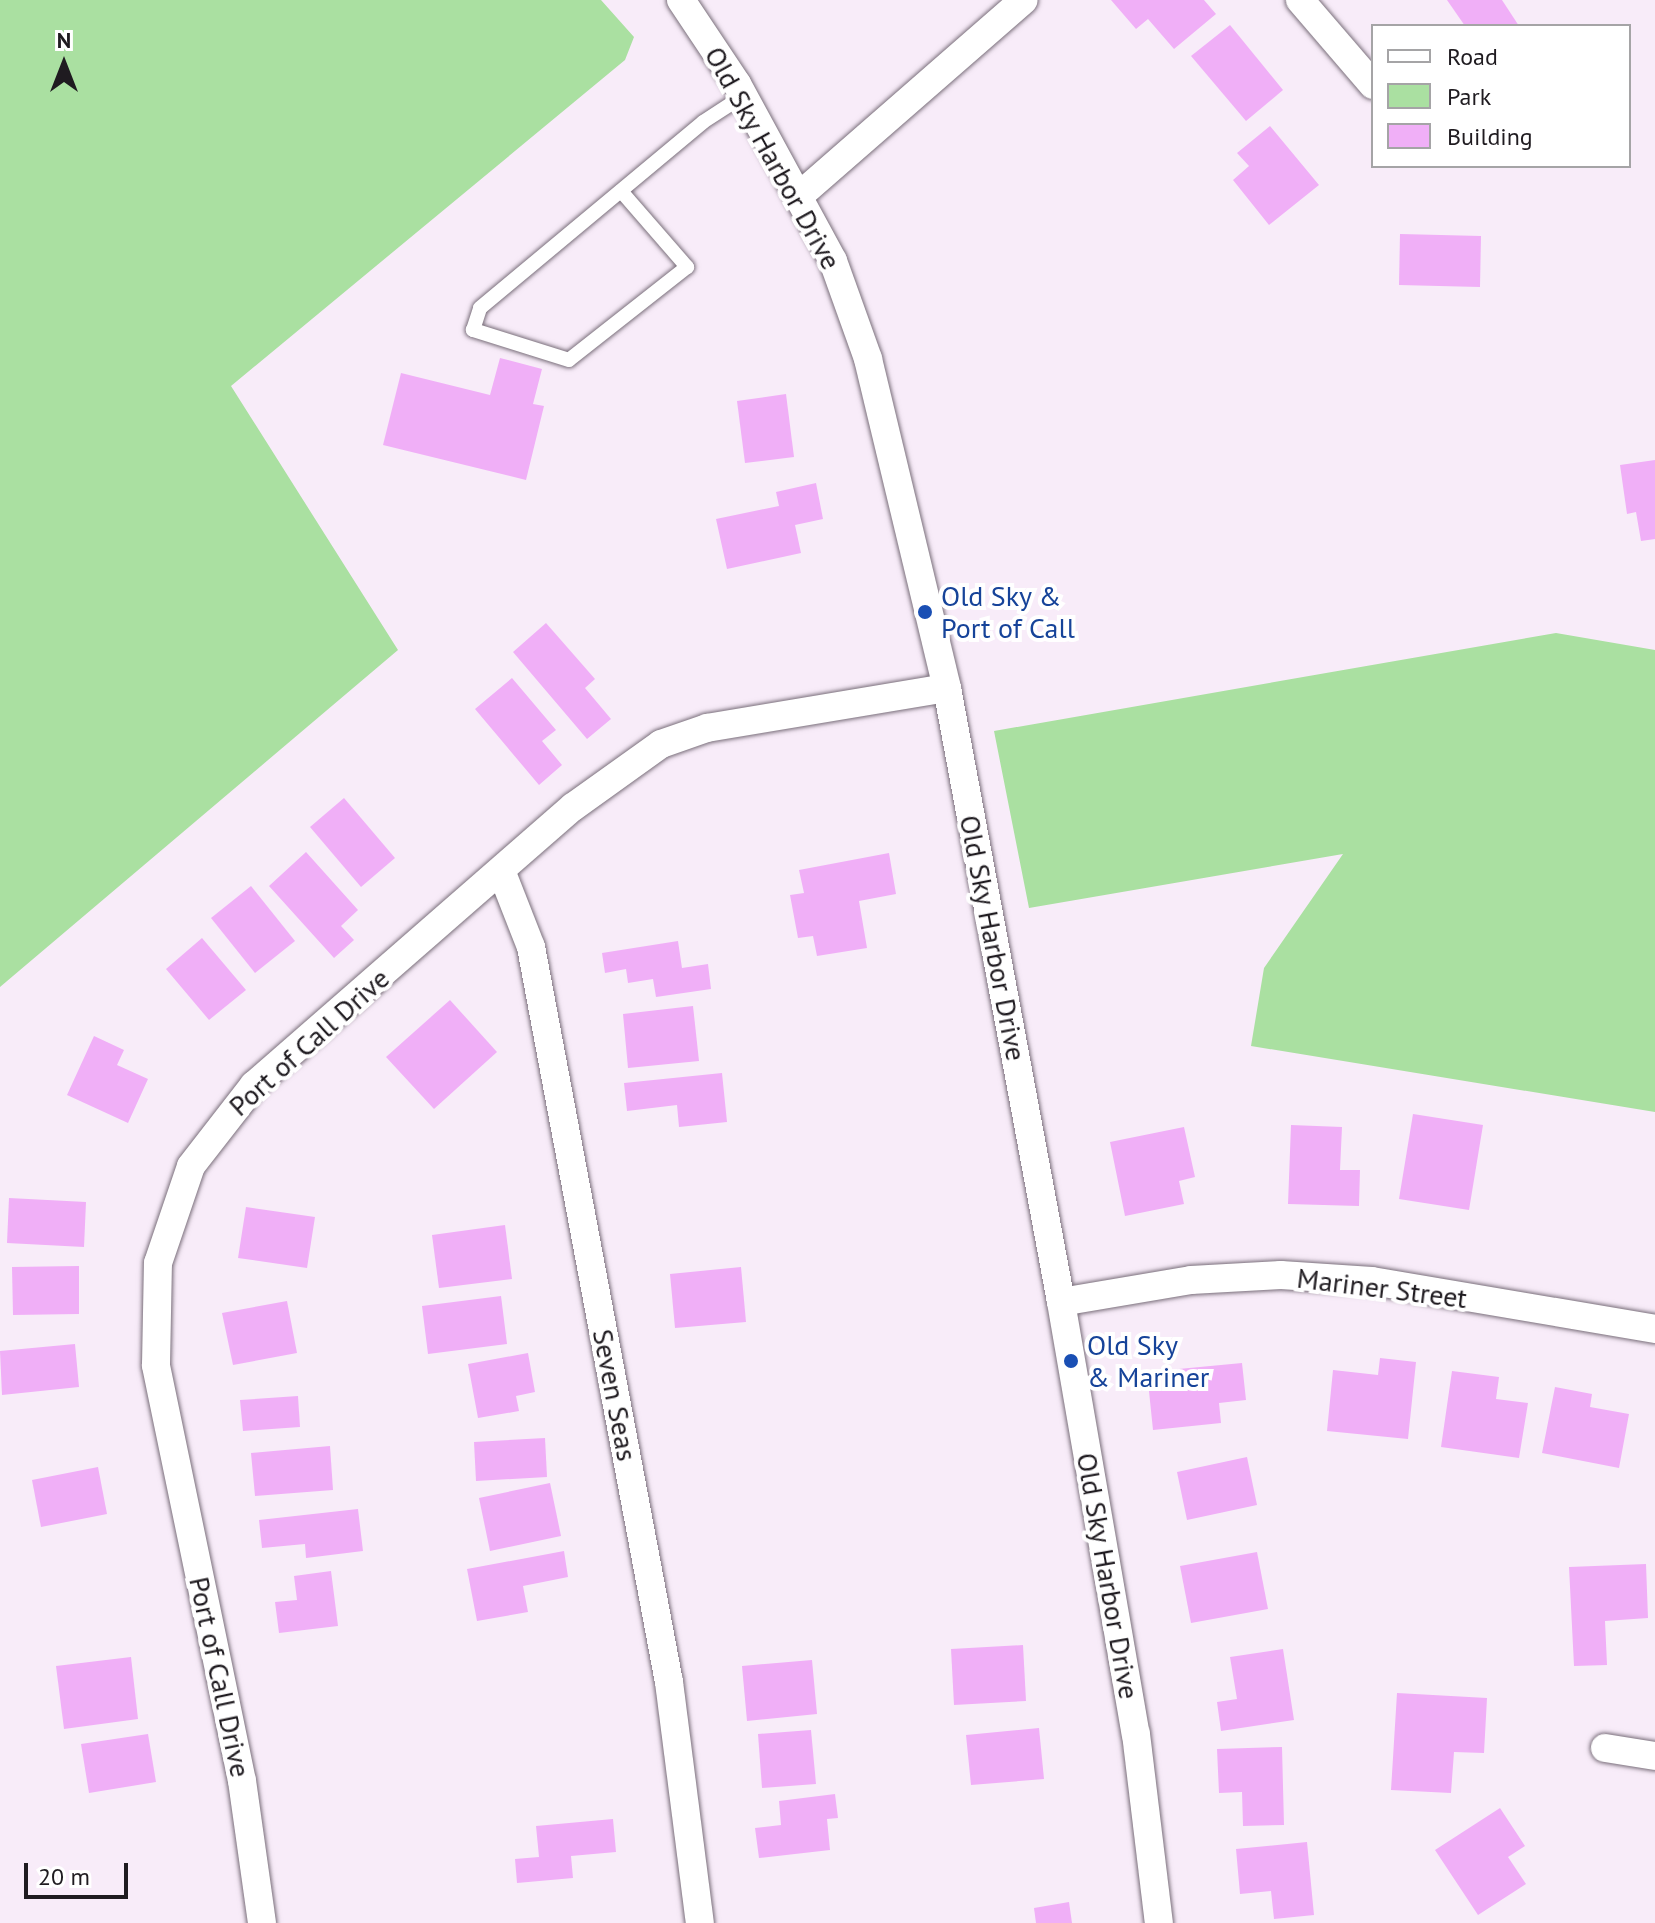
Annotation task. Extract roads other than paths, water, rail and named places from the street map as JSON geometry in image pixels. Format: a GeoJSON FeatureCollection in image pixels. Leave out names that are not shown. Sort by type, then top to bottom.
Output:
{"type":"FeatureCollection","features":[{"type":"Feature","properties":{"kind":"street","name":"Old Sky Harbor Drive"},"geometry":{"type":"LineString","coordinates":[[681,0],[743,96],[833,261],[868,359],[947,688],[1061,1302],[1136,1734],[1159,1923]]}},
{"type":"Feature","properties":{"kind":"street"},"geometry":{"type":"LineString","coordinates":[[799,196],[1024,0]]}},
{"type":"Feature","properties":{"kind":"street"},"geometry":{"type":"LineString","coordinates":[[1300,0],[1371,83]]}},
{"type":"Feature","properties":{"kind":"street","name":"Port of Call Drive"},"geometry":{"type":"LineString","coordinates":[[262,1923],[242,1781],[156,1365],[158,1263],[191,1166],[230,1110],[502,873],[573,807],[661,744],[707,728],[947,688]]}},
{"type":"Feature","properties":{"kind":"street","name":"Seven Seas"},"geometry":{"type":"LineString","coordinates":[[502,873],[531,947],[669,1682],[700,1923]]}},
{"type":"Feature","properties":{"kind":"street","name":"Mariner Street"},"geometry":{"type":"LineString","coordinates":[[1061,1302],[1191,1280],[1281,1275],[1372,1281],[1655,1329]]}},
{"type":"Feature","properties":{"kind":"street"},"geometry":{"type":"LineString","coordinates":[[1605,1748],[1655,1756]]}},
{"type":"Feature","properties":{"kind":"lane"},"geometry":{"type":"LineString","coordinates":[[621,191],[687,267],[569,360],[473,330],[480,308],[621,191],[743,96]]}},
{"type":"Feature","properties":{"kind":"place","name":"Old Sky & Port of Call"},"geometry":{"type":"Point","coordinates":[925,612]}},
{"type":"Feature","properties":{"kind":"place","name":"Old Sky & Mariner"},"geometry":{"type":"Point","coordinates":[1071,1361]}}]}
